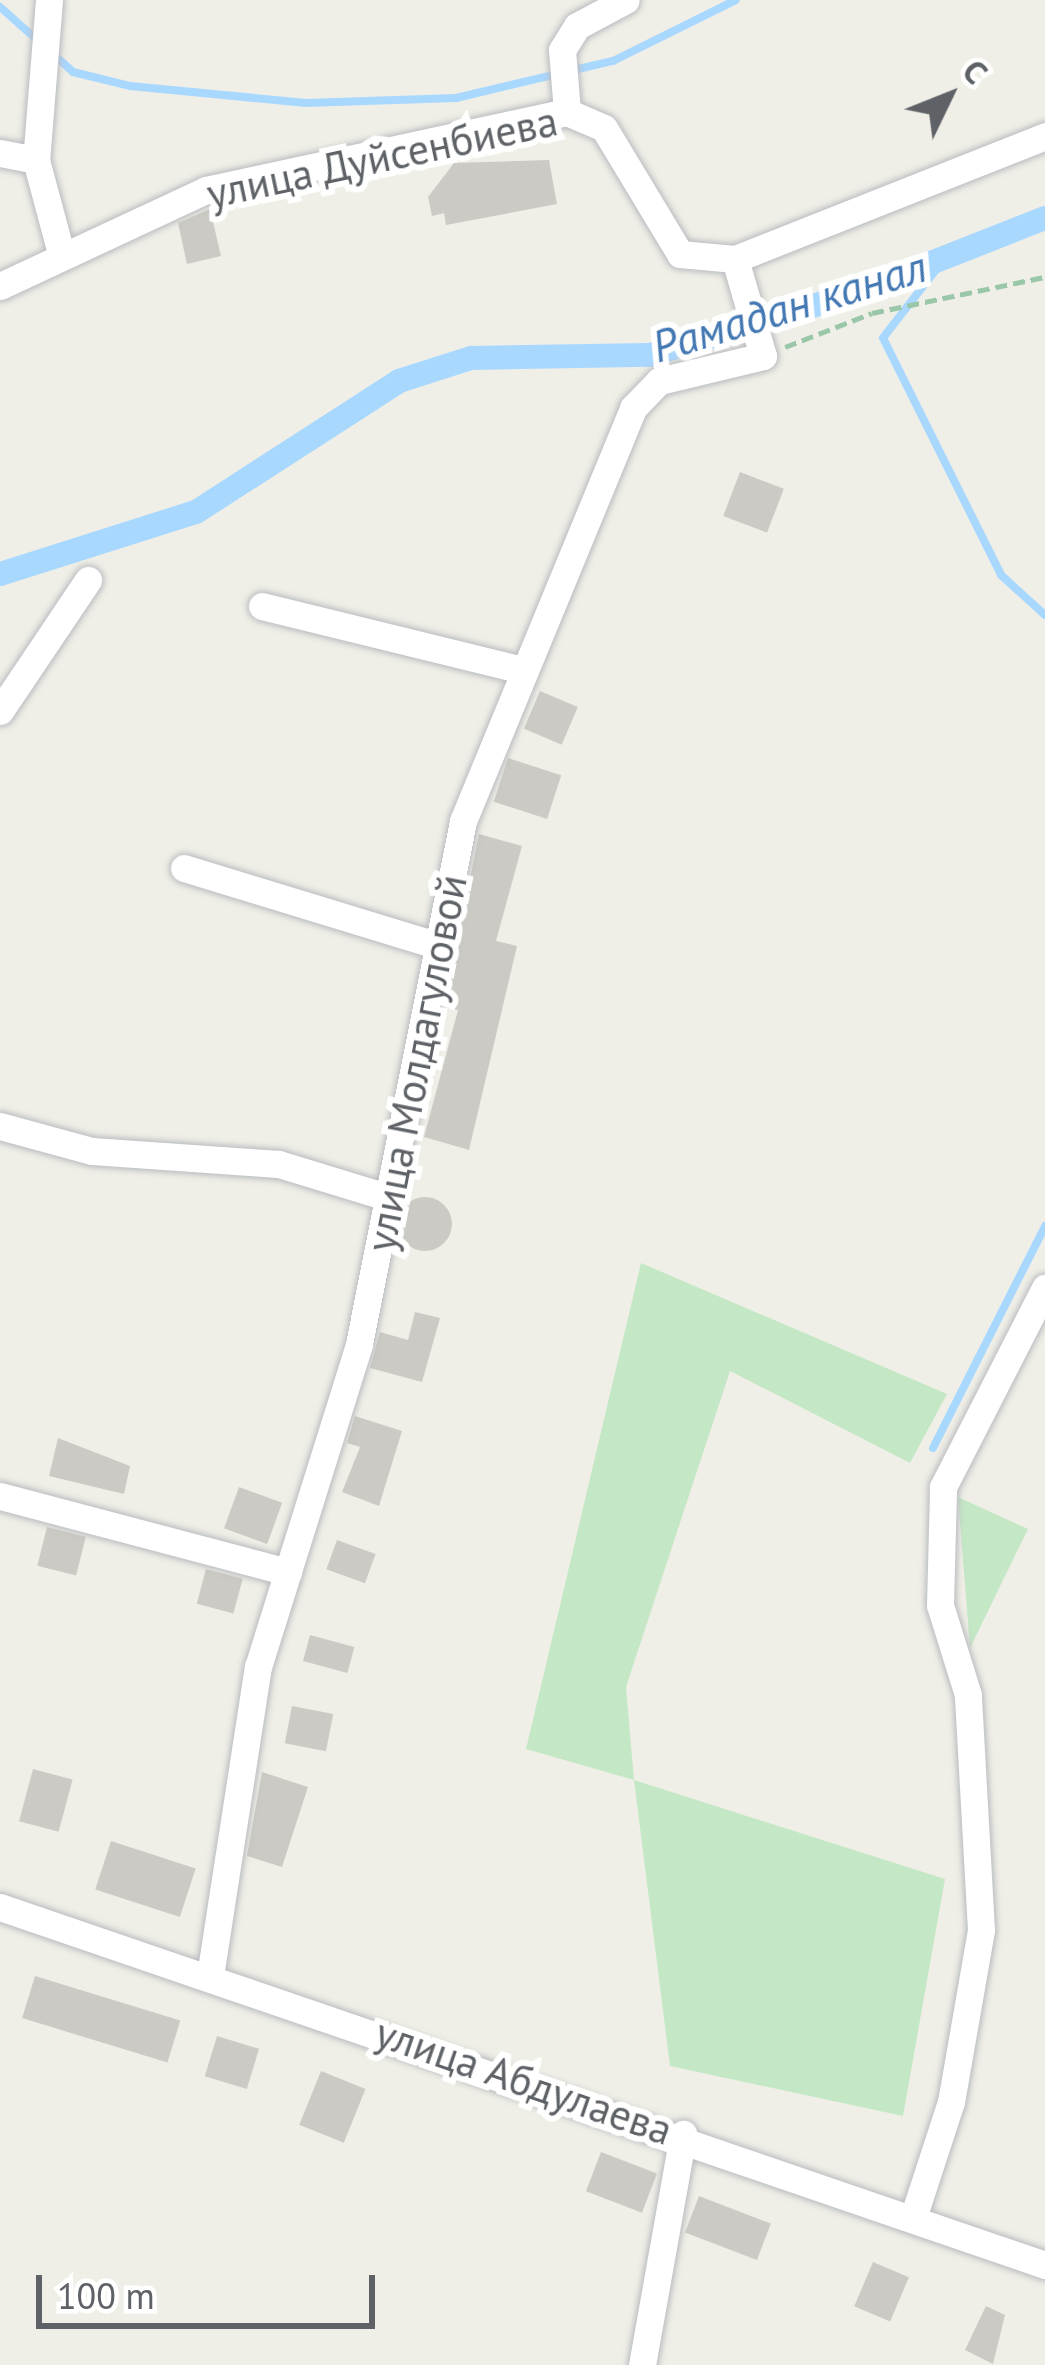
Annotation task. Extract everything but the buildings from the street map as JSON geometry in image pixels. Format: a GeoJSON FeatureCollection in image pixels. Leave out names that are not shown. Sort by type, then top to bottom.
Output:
{"type":"FeatureCollection","features":[{"type":"Feature","properties":{"kind":"street"},"geometry":{"type":"LineString","coordinates":[[50,0],[36,160],[62,257]]}},
{"type":"Feature","properties":{"kind":"street"},"geometry":{"type":"LineString","coordinates":[[567,112],[562,50],[577,26],[626,0]]}},
{"type":"Feature","properties":{"kind":"street","name":"улица Дуйсенбиева"},"geometry":{"type":"LineString","coordinates":[[0,286],[206,190],[567,112],[604,128],[680,254],[735,259]]}},
{"type":"Feature","properties":{"kind":"street"},"geometry":{"type":"LineString","coordinates":[[763,356],[735,259],[1045,136]]}},
{"type":"Feature","properties":{"kind":"street"},"geometry":{"type":"LineString","coordinates":[[0,154],[36,160]]}},
{"type":"Feature","properties":{"kind":"street","name":"улица Молдагуловой"},"geometry":{"type":"LineString","coordinates":[[211,1976],[258,1667],[359,1344],[442,946],[463,821],[633,408],[658,381],[763,356]]}},
{"type":"Feature","properties":{"kind":"street"},"geometry":{"type":"LineString","coordinates":[[0,711],[88,580]]}},
{"type":"Feature","properties":{"kind":"street"},"geometry":{"type":"LineString","coordinates":[[262,606],[522,670]]}},
{"type":"Feature","properties":{"kind":"street"},"geometry":{"type":"LineString","coordinates":[[184,868],[442,946]]}},
{"type":"Feature","properties":{"kind":"street"},"geometry":{"type":"LineString","coordinates":[[0,1126],[92,1151],[279,1164],[390,1198]]}},
{"type":"Feature","properties":{"kind":"street"},"geometry":{"type":"LineString","coordinates":[[913,2218],[951,2102],[981,1930],[968,1695],[940,1605],[943,1487],[1045,1288]]}},
{"type":"Feature","properties":{"kind":"street"},"geometry":{"type":"LineString","coordinates":[[0,1496],[288,1572]]}},
{"type":"Feature","properties":{"kind":"street","name":"улица Абдулаева"},"geometry":{"type":"LineString","coordinates":[[0,1907],[683,2134],[1045,2265]]}},
{"type":"Feature","properties":{"kind":"street"},"geometry":{"type":"LineString","coordinates":[[642,2365],[683,2134]]}},
{"type":"Feature","properties":{"kind":"path"},"geometry":{"type":"LineString","coordinates":[[763,356],[872,313],[1045,280]]}},
{"type":"Feature","properties":{"kind":"green space"},"geometry":{"type":"Polygon","coordinates":[[[641,1263],[947,1394],[910,1463],[730,1371],[626,1687],[634,1780],[526,1749],[641,1263]]]}},
{"type":"Feature","properties":{"kind":"green space"},"geometry":{"type":"Polygon","coordinates":[[[958,1497],[1028,1529],[970,1648],[958,1497]]]}},
{"type":"Feature","properties":{"kind":"green space"},"geometry":{"type":"Polygon","coordinates":[[[634,1780],[945,1879],[903,2116],[670,2066],[634,1780]]]}},
{"type":"Feature","properties":{"kind":"waterway"},"geometry":{"type":"LineString","coordinates":[[52,53],[73,72],[130,86],[306,103],[456,98],[613,61],[736,0]]}},
{"type":"Feature","properties":{"kind":"waterway"},"geometry":{"type":"LineString","coordinates":[[0,7],[36,39]]}},
{"type":"Feature","properties":{"kind":"waterway","name":"Рамадан канал"},"geometry":{"type":"LineString","coordinates":[[0,574],[196,512],[399,381],[471,358],[650,355],[852,294],[1045,218]]}},
{"type":"Feature","properties":{"kind":"waterway"},"geometry":{"type":"LineString","coordinates":[[945,258],[883,338],[1001,575],[1045,615]]}},
{"type":"Feature","properties":{"kind":"waterway"},"geometry":{"type":"LineString","coordinates":[[933,1448],[1045,1226]]}}]}
